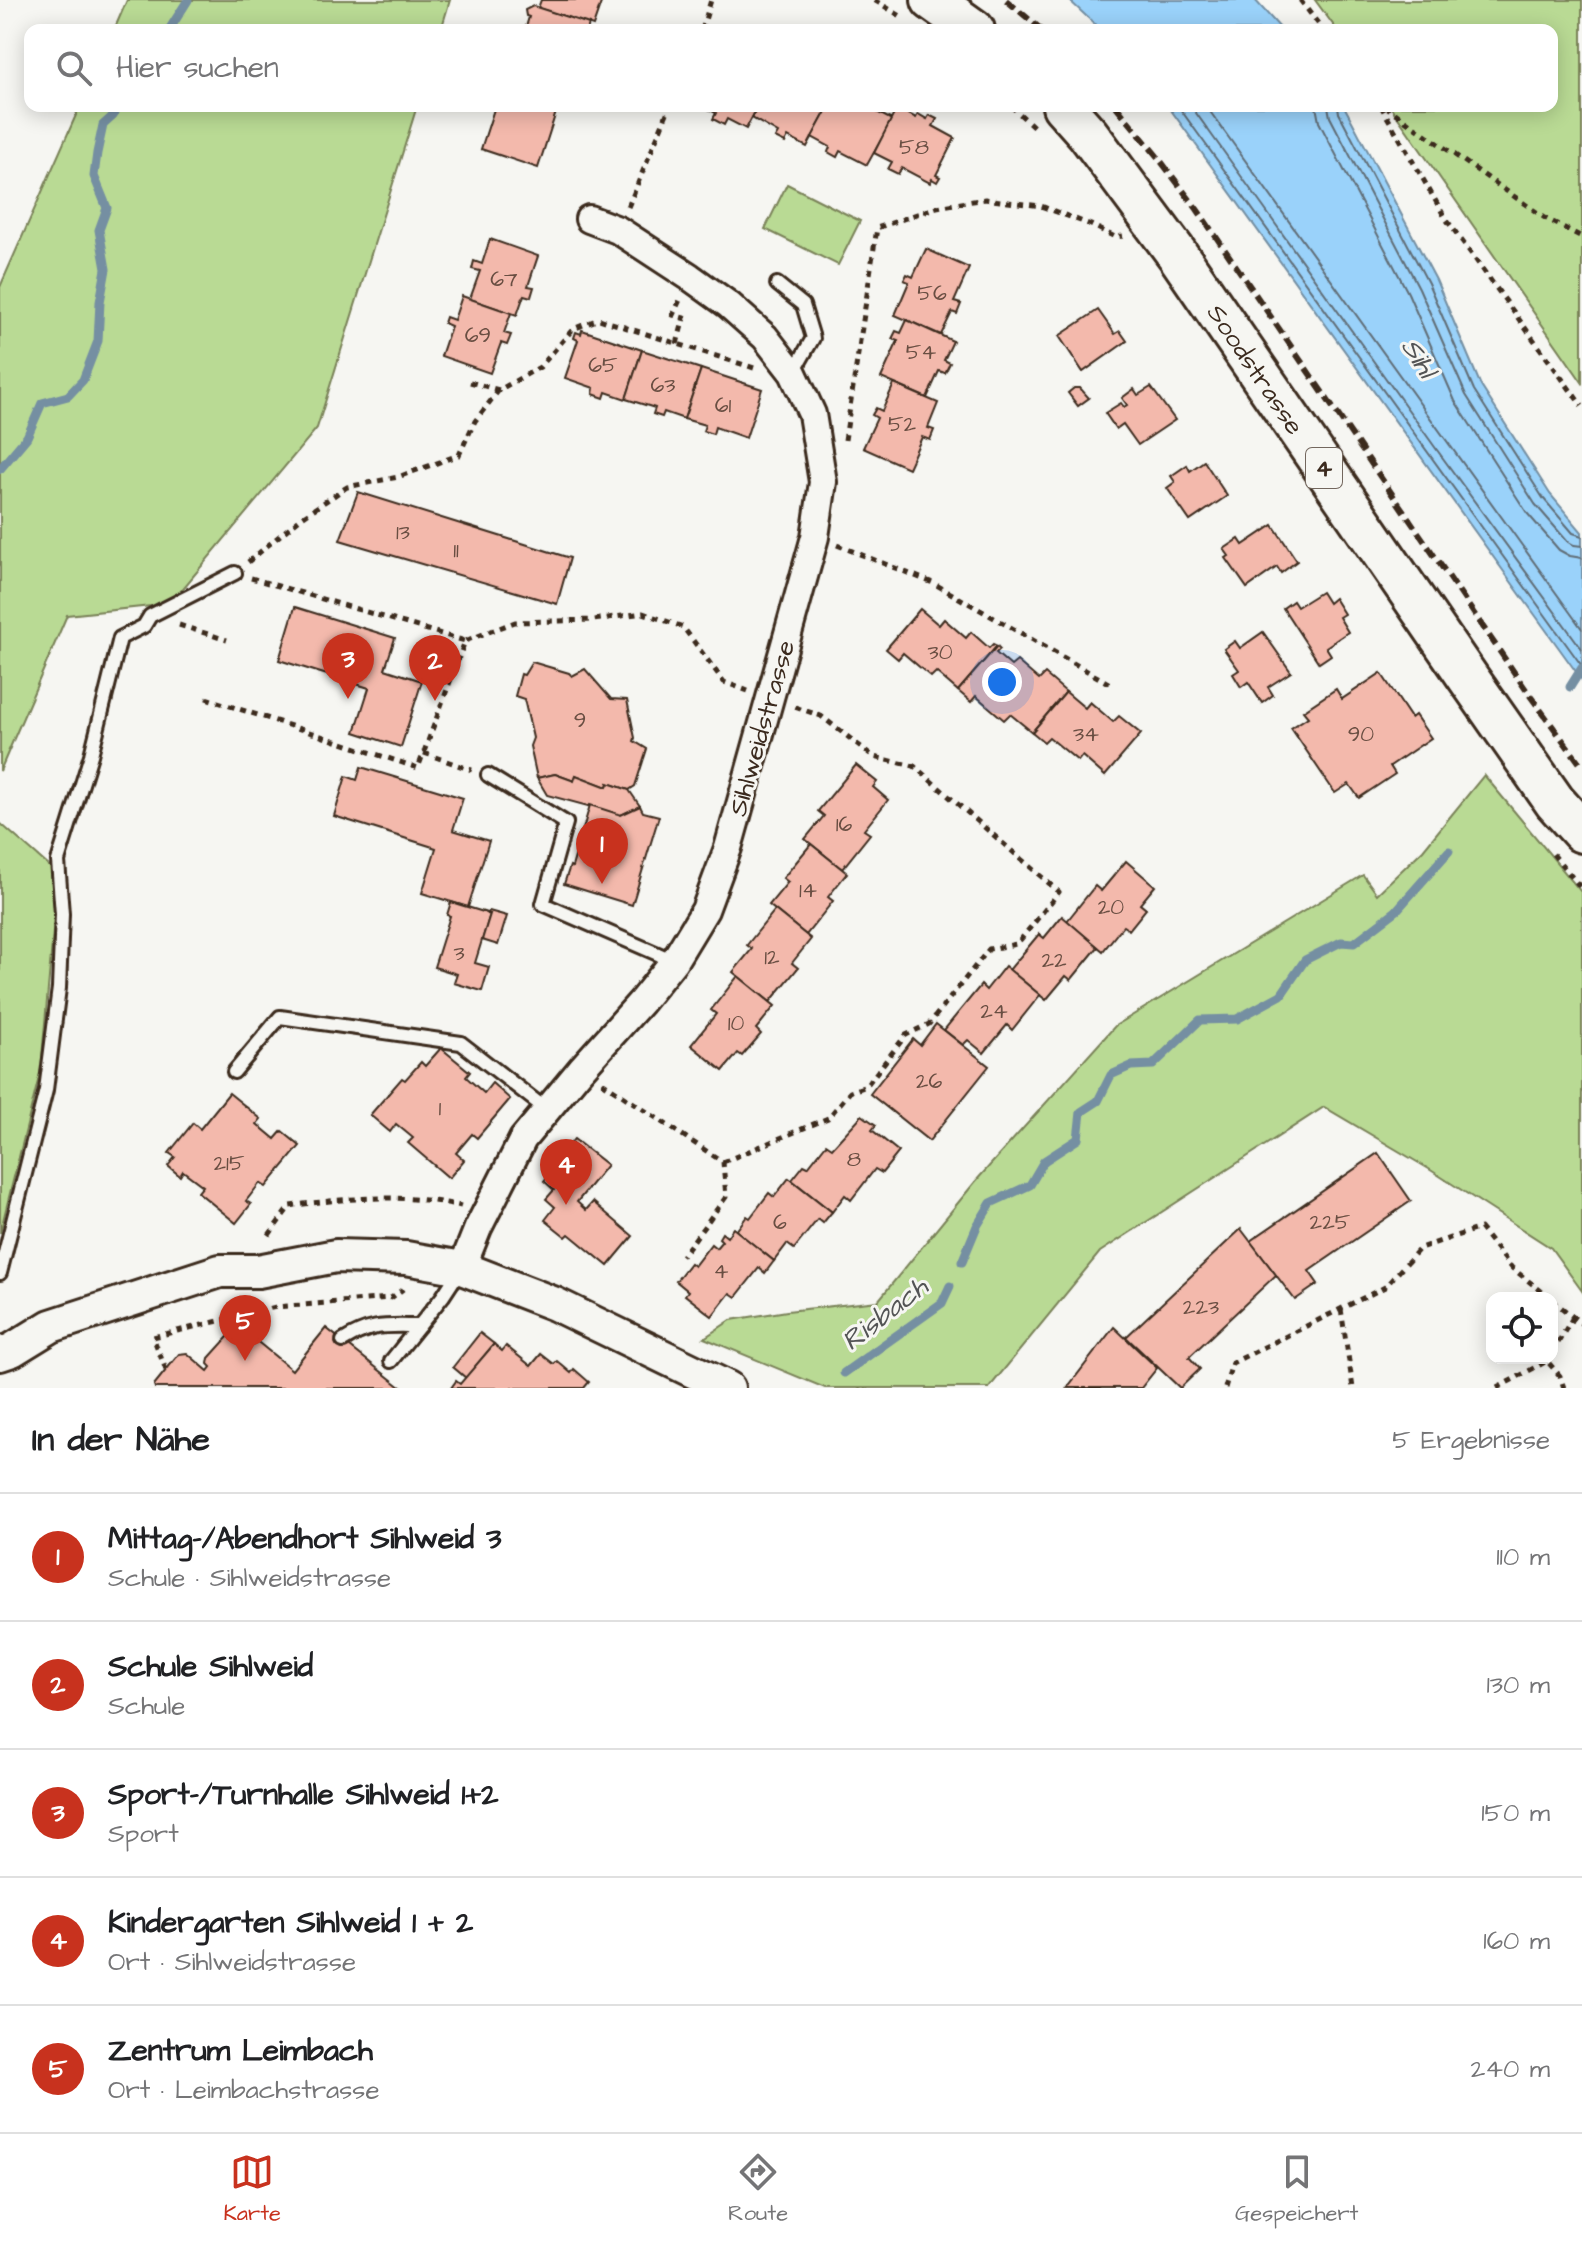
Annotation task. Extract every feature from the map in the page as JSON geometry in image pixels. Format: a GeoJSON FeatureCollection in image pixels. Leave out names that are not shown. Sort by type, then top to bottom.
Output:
{"type":"FeatureCollection","features":[{"type":"Feature","properties":{"kind":"main road"},"geometry":{"type":"LineString","coordinates":[[922,12],[957,24]]}},
{"type":"Feature","properties":{"kind":"main road","name":"Soodstrasse"},"geometry":{"type":"LineString","coordinates":[[1068,112],[1177,254],[1477,692],[1555,802],[1582,832]]}},
{"type":"Feature","properties":{"kind":"street","name":"Sihlweidstrasse"},"geometry":{"type":"LineString","coordinates":[[462,1268],[478,1228],[523,1139],[674,961],[705,910],[728,848],[815,537],[823,482],[812,414],[793,373],[765,337],[729,305],[690,277],[618,230],[589,219]]}},
{"type":"Feature","properties":{"kind":"street"},"geometry":{"type":"LineString","coordinates":[[4,1349],[51,1326],[220,1271],[258,1271],[336,1256],[406,1258],[462,1268],[555,1304],[728,1388]]}},
{"type":"Feature","properties":{"kind":"lane"},"geometry":{"type":"LineString","coordinates":[[777,284],[803,305],[813,338],[793,373]]}},
{"type":"Feature","properties":{"kind":"lane"},"geometry":{"type":"LineString","coordinates":[[0,1273],[46,1090],[59,988],[62,914],[58,861],[91,755],[120,638],[144,626],[150,616],[235,573]]}},
{"type":"Feature","properties":{"kind":"lane"},"geometry":{"type":"LineString","coordinates":[[488,775],[566,823],[543,904],[674,961]]}},
{"type":"Feature","properties":{"kind":"lane"},"geometry":{"type":"LineString","coordinates":[[234,1072],[280,1017],[461,1043],[547,1110]]}},
{"type":"Feature","properties":{"kind":"lane"},"geometry":{"type":"LineString","coordinates":[[391,1361],[462,1268]]}},
{"type":"Feature","properties":{"kind":"lane"},"geometry":{"type":"LineString","coordinates":[[343,1341],[363,1329],[419,1326]]}},
{"type":"Feature","properties":{"kind":"path"},"geometry":{"type":"LineString","coordinates":[[704,24],[711,0]]}},
{"type":"Feature","properties":{"kind":"path"},"geometry":{"type":"LineString","coordinates":[[874,0],[922,12]]}},
{"type":"Feature","properties":{"kind":"path"},"geometry":{"type":"LineString","coordinates":[[1300,0],[1318,24]]}},
{"type":"Feature","properties":{"kind":"path"},"geometry":{"type":"LineString","coordinates":[[618,230],[667,112]]}},
{"type":"Feature","properties":{"kind":"path"},"geometry":{"type":"LineString","coordinates":[[1386,112],[1446,219],[1582,406]]}},
{"type":"Feature","properties":{"kind":"path"},"geometry":{"type":"LineString","coordinates":[[1392,112],[1545,218],[1582,237]]}},
{"type":"Feature","properties":{"kind":"path"},"geometry":{"type":"LineString","coordinates":[[823,482],[842,461],[877,228],[937,207],[985,199],[1041,206],[1115,237],[1123,236]]}},
{"type":"Feature","properties":{"kind":"path"},"geometry":{"type":"LineString","coordinates":[[677,344],[684,318],[673,315],[690,277]]}},
{"type":"Feature","properties":{"kind":"path"},"geometry":{"type":"LineString","coordinates":[[235,573],[302,517],[347,487],[398,477],[459,455],[475,421],[499,390],[540,367],[573,329],[599,319],[759,370]]}},
{"type":"Feature","properties":{"kind":"path"},"geometry":{"type":"LineString","coordinates":[[470,382],[499,390]]}},
{"type":"Feature","properties":{"kind":"path"},"geometry":{"type":"LineString","coordinates":[[815,537],[933,583],[1110,684]]}},
{"type":"Feature","properties":{"kind":"path"},"geometry":{"type":"LineString","coordinates":[[235,573],[465,641],[515,622],[594,620],[643,613],[683,627],[724,682],[821,716],[874,757],[914,766],[1059,892],[1017,944],[989,949],[929,1024],[906,1035],[866,1086],[850,1092],[828,1118],[723,1162]]}},
{"type":"Feature","properties":{"kind":"path"},"geometry":{"type":"LineString","coordinates":[[150,616],[227,640]]}},
{"type":"Feature","properties":{"kind":"path"},"geometry":{"type":"LineString","coordinates":[[206,698],[418,768],[465,641]]}},
{"type":"Feature","properties":{"kind":"path"},"geometry":{"type":"LineString","coordinates":[[424,753],[488,775]]}},
{"type":"Feature","properties":{"kind":"path"},"geometry":{"type":"LineString","coordinates":[[581,1069],[723,1162]]}},
{"type":"Feature","properties":{"kind":"path"},"geometry":{"type":"LineString","coordinates":[[682,1256],[726,1197],[723,1162]]}},
{"type":"Feature","properties":{"kind":"path"},"geometry":{"type":"LineString","coordinates":[[269,1235],[290,1206],[305,1203],[335,1199],[402,1198],[462,1207]]}},
{"type":"Feature","properties":{"kind":"path"},"geometry":{"type":"LineString","coordinates":[[1225,1388],[1232,1363],[1385,1287],[1420,1248],[1480,1228],[1512,1268],[1542,1292]]}},
{"type":"Feature","properties":{"kind":"path"},"geometry":{"type":"LineString","coordinates":[[166,1370],[153,1337],[276,1307],[391,1298],[403,1289]]}},
{"type":"Feature","properties":{"kind":"path"},"geometry":{"type":"LineString","coordinates":[[1558,1305],[1582,1324]]}},
{"type":"Feature","properties":{"kind":"path"},"geometry":{"type":"LineString","coordinates":[[1341,1309],[1353,1388]]}},
{"type":"Feature","properties":{"kind":"path"},"geometry":{"type":"LineString","coordinates":[[1558,1343],[1573,1317]]}},
{"type":"Feature","properties":{"kind":"path"},"geometry":{"type":"LineString","coordinates":[[1497,1388],[1538,1364]]}},
{"type":"Feature","properties":{"kind":"path"},"geometry":{"type":"LineString","coordinates":[[1554,1364],[1564,1388]]}},
{"type":"Feature","properties":{"kind":"green space"},"geometry":{"type":"Polygon","coordinates":[[[127,0],[450,0],[443,24],[117,24],[127,0]]]}},
{"type":"Feature","properties":{"kind":"green space"},"geometry":{"type":"Polygon","coordinates":[[[1315,0],[1582,0],[1582,382],[1394,112],[1558,112],[1558,24],[1333,24],[1315,0]]]}},
{"type":"Feature","properties":{"kind":"green space"},"geometry":{"type":"Polygon","coordinates":[[[77,112],[415,112],[317,428],[170,604],[67,615],[0,771],[0,287],[77,112]]]}},
{"type":"Feature","properties":{"kind":"green space"},"geometry":{"type":"Polygon","coordinates":[[[787,184],[860,221],[838,265],[765,229],[787,184]]]}},
{"type":"Feature","properties":{"kind":"green space"},"geometry":{"type":"Polygon","coordinates":[[[1484,775],[1582,893],[1582,1291],[1551,1248],[1429,1169],[1324,1107],[1100,1252],[989,1388],[825,1388],[704,1338],[731,1320],[878,1301],[975,1182],[1115,1026],[1363,875],[1377,894],[1423,850],[1484,775]]]}},
{"type":"Feature","properties":{"kind":"green space"},"geometry":{"type":"Polygon","coordinates":[[[0,823],[58,874],[41,1069],[0,1233],[0,823]]]}},
{"type":"Feature","properties":{"kind":"water"},"geometry":{"type":"Polygon","coordinates":[[[1069,0],[1255,0],[1277,24],[1095,24],[1069,0]]]}},
{"type":"Feature","properties":{"kind":"water","name":"Sihl"},"geometry":{"type":"Polygon","coordinates":[[[1172,112],[1347,112],[1436,280],[1481,386],[1550,494],[1582,532],[1582,680],[1172,112]]]}},
{"type":"Feature","properties":{"kind":"building"},"geometry":{"type":"Polygon","coordinates":[[[541,0],[602,0],[594,24],[538,8],[541,0]]]}},
{"type":"Feature","properties":{"kind":"building"},"geometry":{"type":"Polygon","coordinates":[[[533,6],[589,24],[527,24],[529,17],[525,10],[533,6]]]}},
{"type":"Feature","properties":{"kind":"building"},"geometry":{"type":"Polygon","coordinates":[[[493,112],[556,112],[538,168],[481,149],[493,112]]]}},
{"type":"Feature","properties":{"kind":"building"},"geometry":{"type":"Polygon","coordinates":[[[755,112],[746,129],[727,119],[724,125],[713,119],[716,113],[755,112]]]}},
{"type":"Feature","properties":{"kind":"building"},"geometry":{"type":"Polygon","coordinates":[[[755,112],[826,112],[807,147],[788,137],[785,143],[775,138],[778,133],[752,118],[755,112]]]}},
{"type":"Feature","properties":{"kind":"building"},"geometry":{"type":"Polygon","coordinates":[[[826,112],[877,112],[892,120],[867,165],[840,151],[837,157],[828,152],[830,147],[812,137],[826,112]]]}},
{"type":"Feature","properties":{"kind":"building"},"geometry":{"type":"Polygon","coordinates":[[[895,112],[905,112],[916,118],[918,114],[927,119],[929,115],[937,119],[933,126],[955,138],[936,175],[940,177],[937,182],[932,179],[930,183],[902,168],[898,174],[888,169],[892,162],[874,153],[895,112]]]}},
{"type":"Feature","properties":{"kind":"building"},"geometry":{"type":"Polygon","coordinates":[[[490,239],[538,256],[528,286],[534,287],[531,297],[524,295],[517,315],[470,299],[480,271],[472,269],[474,261],[482,264],[490,239]]]}},
{"type":"Feature","properties":{"kind":"building"},"geometry":{"type":"Polygon","coordinates":[[[926,249],[969,268],[954,302],[961,304],[957,314],[952,312],[941,335],[895,315],[909,282],[904,280],[907,274],[913,277],[926,249]]]}},
{"type":"Feature","properties":{"kind":"building"},"geometry":{"type":"Polygon","coordinates":[[[462,296],[511,313],[504,333],[511,335],[507,345],[501,343],[490,373],[441,356],[451,326],[444,323],[446,317],[454,320],[462,296]]]}},
{"type":"Feature","properties":{"kind":"building"},"geometry":{"type":"Polygon","coordinates":[[[1098,310],[1115,334],[1120,331],[1127,341],[1083,372],[1059,336],[1098,310]]]}},
{"type":"Feature","properties":{"kind":"building"},"geometry":{"type":"Polygon","coordinates":[[[907,320],[953,341],[944,360],[950,363],[945,373],[939,371],[927,398],[881,378],[898,341],[892,339],[896,331],[901,333],[907,320]]]}},
{"type":"Feature","properties":{"kind":"building"},"geometry":{"type":"Polygon","coordinates":[[[582,330],[642,350],[626,399],[606,392],[604,398],[593,394],[594,388],[565,378],[578,340],[574,338],[576,332],[581,334],[582,330]]]}},
{"type":"Feature","properties":{"kind":"building"},"geometry":{"type":"Polygon","coordinates":[[[642,350],[701,369],[684,419],[664,412],[662,417],[653,414],[655,408],[626,399],[642,350]]]}},
{"type":"Feature","properties":{"kind":"building"},"geometry":{"type":"Polygon","coordinates":[[[701,369],[762,389],[746,438],[715,427],[713,434],[703,431],[705,425],[684,419],[701,369]]]}},
{"type":"Feature","properties":{"kind":"building"},"geometry":{"type":"Polygon","coordinates":[[[894,384],[938,403],[928,428],[934,430],[930,440],[922,437],[908,468],[863,448],[877,418],[872,415],[876,408],[882,411],[894,384]]]}},
{"type":"Feature","properties":{"kind":"building"},"geometry":{"type":"Polygon","coordinates":[[[1151,387],[1175,420],[1138,445],[1123,424],[1116,429],[1105,413],[1121,403],[1124,407],[1127,405],[1122,398],[1134,389],[1138,395],[1151,387]]]}},
{"type":"Feature","properties":{"kind":"building"},"geometry":{"type":"Polygon","coordinates":[[[1080,388],[1089,398],[1078,406],[1068,393],[1080,388]]]}},
{"type":"Feature","properties":{"kind":"building"},"geometry":{"type":"Polygon","coordinates":[[[1204,461],[1227,496],[1190,521],[1167,488],[1175,482],[1171,476],[1187,465],[1190,471],[1204,461]]]}},
{"type":"Feature","properties":{"kind":"building"},"geometry":{"type":"Polygon","coordinates":[[[358,492],[570,558],[557,604],[340,540],[358,492]]]}},
{"type":"Feature","properties":{"kind":"building"},"geometry":{"type":"Polygon","coordinates":[[[1273,525],[1297,561],[1281,573],[1277,567],[1247,588],[1226,558],[1229,556],[1224,549],[1239,539],[1243,545],[1273,525]]]}},
{"type":"Feature","properties":{"kind":"building"},"geometry":{"type":"Polygon","coordinates":[[[1321,592],[1328,603],[1334,598],[1344,614],[1339,617],[1348,632],[1326,647],[1331,655],[1319,663],[1283,608],[1293,601],[1297,607],[1321,592]]]}},
{"type":"Feature","properties":{"kind":"building"},"geometry":{"type":"Polygon","coordinates":[[[295,607],[395,638],[385,669],[422,681],[401,747],[355,732],[369,688],[279,660],[295,607]]]}},
{"type":"Feature","properties":{"kind":"building"},"geometry":{"type":"Polygon","coordinates":[[[920,609],[939,625],[944,619],[966,638],[971,632],[989,648],[993,644],[997,646],[958,691],[936,672],[931,677],[903,653],[898,659],[886,649],[920,609]]]}},
{"type":"Feature","properties":{"kind":"building"},"geometry":{"type":"Polygon","coordinates":[[[1263,632],[1291,672],[1268,687],[1273,695],[1262,703],[1248,682],[1241,687],[1233,674],[1239,670],[1224,649],[1235,641],[1240,648],[1263,632]]]}},
{"type":"Feature","properties":{"kind":"building"},"geometry":{"type":"Polygon","coordinates":[[[997,646],[1000,649],[996,653],[1011,666],[1017,661],[1039,680],[1045,674],[1066,692],[1032,732],[1010,714],[1004,720],[976,696],[971,702],[958,691],[997,646]]]}},
{"type":"Feature","properties":{"kind":"building"},"geometry":{"type":"Polygon","coordinates":[[[532,662],[572,676],[585,669],[611,699],[627,700],[634,741],[647,749],[635,786],[629,790],[608,783],[607,787],[576,775],[574,781],[555,774],[537,778],[530,746],[533,738],[524,699],[515,696],[521,674],[524,675],[532,662]]]}},
{"type":"Feature","properties":{"kind":"building"},"geometry":{"type":"Polygon","coordinates":[[[1381,673],[1411,718],[1415,715],[1431,738],[1390,766],[1395,774],[1359,798],[1349,784],[1335,793],[1291,728],[1308,717],[1303,711],[1336,689],[1342,699],[1381,673]]]}},
{"type":"Feature","properties":{"kind":"building"},"geometry":{"type":"Polygon","coordinates":[[[1066,692],[1085,708],[1090,702],[1113,722],[1119,716],[1141,734],[1105,776],[1082,756],[1078,761],[1049,737],[1044,742],[1032,732],[1066,692]]]}},
{"type":"Feature","properties":{"kind":"building"},"geometry":{"type":"Polygon","coordinates":[[[856,765],[877,782],[873,787],[888,800],[864,830],[870,834],[842,869],[805,839],[824,816],[818,811],[856,765]]]}},
{"type":"Feature","properties":{"kind":"building"},"geometry":{"type":"Polygon","coordinates":[[[361,767],[463,798],[453,830],[489,841],[468,907],[422,893],[436,848],[334,816],[346,776],[357,780],[361,767]]]}},
{"type":"Feature","properties":{"kind":"building"},"geometry":{"type":"Polygon","coordinates":[[[555,774],[574,781],[576,775],[607,787],[608,783],[629,790],[640,806],[621,815],[547,795],[537,778],[555,774]]]}},
{"type":"Feature","properties":{"kind":"building"},"geometry":{"type":"Polygon","coordinates":[[[590,805],[621,815],[640,806],[643,812],[659,816],[632,905],[564,884],[590,805]]]}},
{"type":"Feature","properties":{"kind":"building"},"geometry":{"type":"Polygon","coordinates":[[[811,844],[847,873],[828,897],[833,901],[806,935],[769,905],[788,882],[783,878],[811,844]]]}},
{"type":"Feature","properties":{"kind":"building"},"geometry":{"type":"Polygon","coordinates":[[[1126,861],[1155,886],[1140,904],[1146,909],[1129,930],[1123,926],[1103,951],[1067,921],[1095,886],[1101,891],[1126,861]]]}},
{"type":"Feature","properties":{"kind":"building"},"geometry":{"type":"Polygon","coordinates":[[[451,902],[490,914],[475,963],[489,967],[482,991],[454,983],[457,974],[434,967],[450,916],[447,915],[451,902]]]}},
{"type":"Feature","properties":{"kind":"building"},"geometry":{"type":"Polygon","coordinates":[[[775,910],[811,939],[792,963],[798,968],[770,1002],[733,972],[752,949],[747,945],[775,910]]]}},
{"type":"Feature","properties":{"kind":"building"},"geometry":{"type":"Polygon","coordinates":[[[489,911],[507,916],[498,945],[482,940],[489,911]]]}},
{"type":"Feature","properties":{"kind":"building"},"geometry":{"type":"Polygon","coordinates":[[[1062,916],[1098,947],[1071,980],[1066,976],[1046,1000],[1009,970],[1039,934],[1044,938],[1062,916]]]}},
{"type":"Feature","properties":{"kind":"building"},"geometry":{"type":"Polygon","coordinates":[[[1005,966],[1040,995],[1012,1030],[1007,1025],[984,1053],[968,1040],[963,1045],[944,1030],[981,985],[986,990],[1005,966]]]}},
{"type":"Feature","properties":{"kind":"building"},"geometry":{"type":"Polygon","coordinates":[[[738,976],[775,1006],[756,1029],[761,1034],[742,1056],[738,1053],[723,1071],[691,1045],[716,1014],[711,1010],[738,976]]]}},
{"type":"Feature","properties":{"kind":"building"},"geometry":{"type":"Polygon","coordinates":[[[936,1024],[989,1066],[929,1141],[870,1094],[913,1039],[920,1045],[936,1024]]]}},
{"type":"Feature","properties":{"kind":"building"},"geometry":{"type":"Polygon","coordinates":[[[441,1048],[470,1072],[466,1077],[484,1093],[492,1083],[510,1099],[477,1138],[472,1134],[456,1153],[464,1160],[449,1178],[408,1143],[413,1138],[396,1124],[390,1132],[370,1115],[402,1078],[405,1080],[421,1062],[425,1066],[441,1048]]]}},
{"type":"Feature","properties":{"kind":"building"},"geometry":{"type":"Polygon","coordinates":[[[229,1093],[261,1119],[257,1124],[275,1139],[282,1131],[300,1146],[266,1187],[260,1183],[246,1201],[251,1204],[236,1223],[198,1192],[203,1186],[183,1171],[180,1176],[168,1166],[175,1157],[169,1153],[193,1123],[200,1129],[229,1093]]]}},
{"type":"Feature","properties":{"kind":"building"},"geometry":{"type":"Polygon","coordinates":[[[862,1115],[876,1125],[872,1130],[899,1152],[882,1173],[875,1169],[851,1200],[845,1195],[832,1212],[792,1180],[804,1165],[808,1167],[826,1144],[832,1148],[862,1115]]]}},
{"type":"Feature","properties":{"kind":"building"},"geometry":{"type":"Polygon","coordinates":[[[574,1139],[607,1165],[577,1202],[586,1210],[593,1202],[633,1236],[608,1266],[569,1234],[566,1237],[545,1220],[555,1207],[546,1199],[554,1190],[544,1181],[573,1145],[574,1139]]]}},
{"type":"Feature","properties":{"kind":"building"},"geometry":{"type":"Polygon","coordinates":[[[1378,1153],[1411,1201],[1309,1271],[1318,1284],[1295,1300],[1250,1241],[1378,1153]]]}},
{"type":"Feature","properties":{"kind":"building"},"geometry":{"type":"Polygon","coordinates":[[[789,1178],[832,1212],[823,1223],[818,1219],[794,1249],[787,1244],[774,1261],[736,1231],[769,1193],[774,1197],[789,1178]]]}},
{"type":"Feature","properties":{"kind":"building"},"geometry":{"type":"Polygon","coordinates":[[[733,1228],[774,1261],[765,1273],[759,1268],[736,1297],[730,1293],[712,1316],[685,1295],[688,1291],[676,1281],[690,1263],[694,1266],[711,1244],[716,1248],[722,1241],[719,1238],[722,1233],[727,1237],[733,1228]]]}},
{"type":"Feature","properties":{"kind":"building"},"geometry":{"type":"Polygon","coordinates":[[[1241,1229],[1276,1275],[1189,1357],[1200,1369],[1180,1388],[1126,1337],[1241,1229]]]}},
{"type":"Feature","properties":{"kind":"building"},"geometry":{"type":"Polygon","coordinates":[[[1114,1327],[1157,1368],[1141,1388],[1067,1388],[1114,1327]]]}},
{"type":"Feature","properties":{"kind":"building"},"geometry":{"type":"Polygon","coordinates":[[[236,1328],[242,1329],[292,1370],[326,1328],[402,1388],[155,1388],[154,1385],[179,1354],[187,1353],[208,1371],[211,1367],[209,1358],[236,1328]]]}},
{"type":"Feature","properties":{"kind":"building"},"geometry":{"type":"Polygon","coordinates":[[[480,1333],[494,1344],[466,1378],[453,1367],[480,1333]]]}},
{"type":"Feature","properties":{"kind":"building"},"geometry":{"type":"Polygon","coordinates":[[[494,1344],[502,1351],[506,1346],[531,1366],[541,1354],[554,1364],[557,1361],[571,1373],[574,1369],[589,1382],[584,1388],[451,1388],[456,1381],[460,1384],[494,1344]]]}},
{"type":"Feature","properties":{"kind":"waterway"},"geometry":{"type":"LineString","coordinates":[[173,24],[188,0]]}},
{"type":"Feature","properties":{"kind":"waterway"},"geometry":{"type":"LineString","coordinates":[[0,469],[27,437],[42,403],[68,396],[83,380],[98,341],[106,269],[99,230],[107,208],[94,176],[103,125],[115,112]]}},
{"type":"Feature","properties":{"kind":"waterway","name":"Risbach"},"geometry":{"type":"LineString","coordinates":[[1570,687],[1582,668]]}},
{"type":"Feature","properties":{"kind":"waterway","name":"Risbach"},"geometry":{"type":"LineString","coordinates":[[962,1262],[977,1226],[991,1203],[1030,1185],[1044,1161],[1078,1139],[1081,1112],[1098,1101],[1111,1075],[1131,1066],[1153,1065],[1200,1020],[1237,1019],[1281,995],[1305,960],[1341,942],[1354,943],[1396,911],[1449,851]]}},
{"type":"Feature","properties":{"kind":"waterway","name":"Risbach"},"geometry":{"type":"LineString","coordinates":[[844,1373],[942,1303],[950,1286]]}},
{"type":"Feature","properties":{"kind":"railway"},"geometry":{"type":"LineString","coordinates":[[1006,0],[1035,24]]}},
{"type":"Feature","properties":{"kind":"railway"},"geometry":{"type":"LineString","coordinates":[[1121,112],[1197,209],[1531,697],[1582,766]]}},
{"type":"Feature","properties":{"kind":"place","name":"Sport-/Turnhalle Sihlweid 1+2"},"geometry":{"type":"Point","coordinates":[348,699]}},
{"type":"Feature","properties":{"kind":"place","name":"Schule Sihlweid"},"geometry":{"type":"Point","coordinates":[435,701]}},
{"type":"Feature","properties":{"kind":"place","name":"Mittag-/Abendhort Sihlweid 3"},"geometry":{"type":"Point","coordinates":[602,884]}},
{"type":"Feature","properties":{"kind":"place","name":"Kindergarten Sihlweid 1 + 2"},"geometry":{"type":"Point","coordinates":[566,1205]}},
{"type":"Feature","properties":{"kind":"place","name":"Zentrum Leimbach"},"geometry":{"type":"Point","coordinates":[245,1361]}}]}
